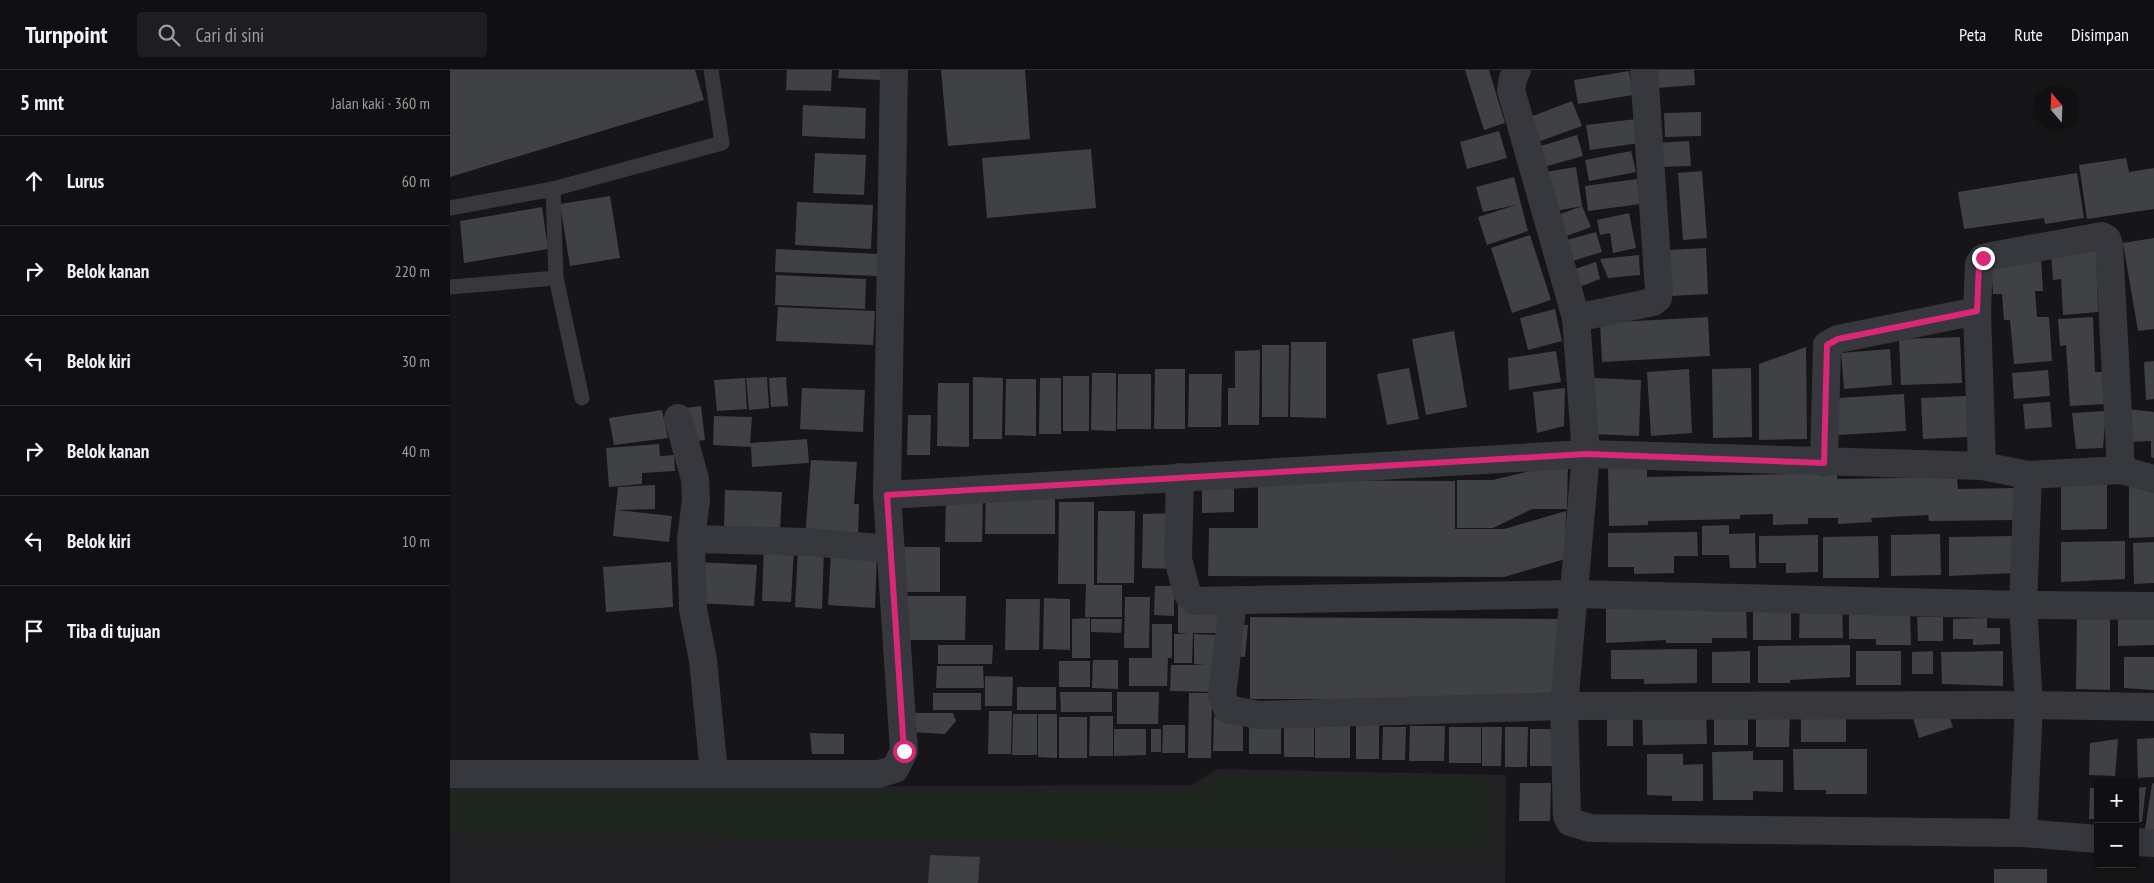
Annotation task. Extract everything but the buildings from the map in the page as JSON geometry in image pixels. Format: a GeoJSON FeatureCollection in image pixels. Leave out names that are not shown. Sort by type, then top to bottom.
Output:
{"type":"FeatureCollection","features":[{"type":"Feature","properties":{"kind":"street"},"geometry":{"type":"LineString","coordinates":[[450,774],[879,774],[895,769],[904,751],[887,495],[894,70]]}},
{"type":"Feature","properties":{"kind":"street"},"geometry":{"type":"LineString","coordinates":[[1517,70],[1513,78],[1511,90],[1576,318],[1586,454],[1564,706],[1568,816],[1570,822],[1590,828],[2023,832],[2094,839]]}},
{"type":"Feature","properties":{"kind":"street"},"geometry":{"type":"LineString","coordinates":[[1576,318],[1653,302],[1658,298],[1644,70]]}},
{"type":"Feature","properties":{"kind":"street"},"geometry":{"type":"LineString","coordinates":[[1982,466],[1977,311],[1979,264],[1983,258],[2102,236],[2107,239],[2121,470]]}},
{"type":"Feature","properties":{"kind":"street"},"geometry":{"type":"LineString","coordinates":[[1824,463],[1827,345],[1838,339],[1977,311]]}},
{"type":"Feature","properties":{"kind":"street"},"geometry":{"type":"LineString","coordinates":[[678,418],[695,479],[696,500],[691,539],[693,609],[703,660],[714,773]]}},
{"type":"Feature","properties":{"kind":"street"},"geometry":{"type":"LineString","coordinates":[[887,495],[1586,454],[1824,463],[1982,466],[2028,475],[2121,470],[2154,479]]}},
{"type":"Feature","properties":{"kind":"street"},"geometry":{"type":"LineString","coordinates":[[2023,832],[2029,705],[2023,605],[2028,475]]}},
{"type":"Feature","properties":{"kind":"street"},"geometry":{"type":"LineString","coordinates":[[1180,477],[1178,559],[1187,593],[1195,601],[1575,594],[2023,605],[2154,606]]}},
{"type":"Feature","properties":{"kind":"street"},"geometry":{"type":"LineString","coordinates":[[691,539],[809,542],[891,549]]}},
{"type":"Feature","properties":{"kind":"street"},"geometry":{"type":"LineString","coordinates":[[1233,601],[1222,696],[1228,709],[1259,715],[1564,706],[2029,705],[2154,707]]}},
{"type":"Feature","properties":{"kind":"street"},"geometry":{"type":"LineString","coordinates":[[2139,842],[2154,844]]}},
{"type":"Feature","properties":{"kind":"lane"},"geometry":{"type":"LineString","coordinates":[[450,208],[553,189],[722,143],[711,70]]}},
{"type":"Feature","properties":{"kind":"lane"},"geometry":{"type":"LineString","coordinates":[[553,189],[556,278],[582,398]]}},
{"type":"Feature","properties":{"kind":"lane"},"geometry":{"type":"LineString","coordinates":[[450,286],[556,278]]}},
{"type":"Feature","properties":{"kind":"shaded area"},"geometry":{"type":"Polygon","coordinates":[[[1217,769],[1506,775],[1505,883],[450,883],[450,788],[1192,785],[1217,769]]]}},
{"type":"Feature","properties":{"kind":"shaded area"},"geometry":{"type":"Polygon","coordinates":[[[1221,775],[1488,779],[1489,850],[450,832],[450,795],[1193,790],[1221,775]]]}},
{"type":"Feature","properties":{"kind":"route"},"geometry":{"type":"LineString","coordinates":[[904,751],[887,495],[1586,454],[1824,463],[1827,345],[1838,339],[1977,311],[1979,264],[1983,258]]}}]}
